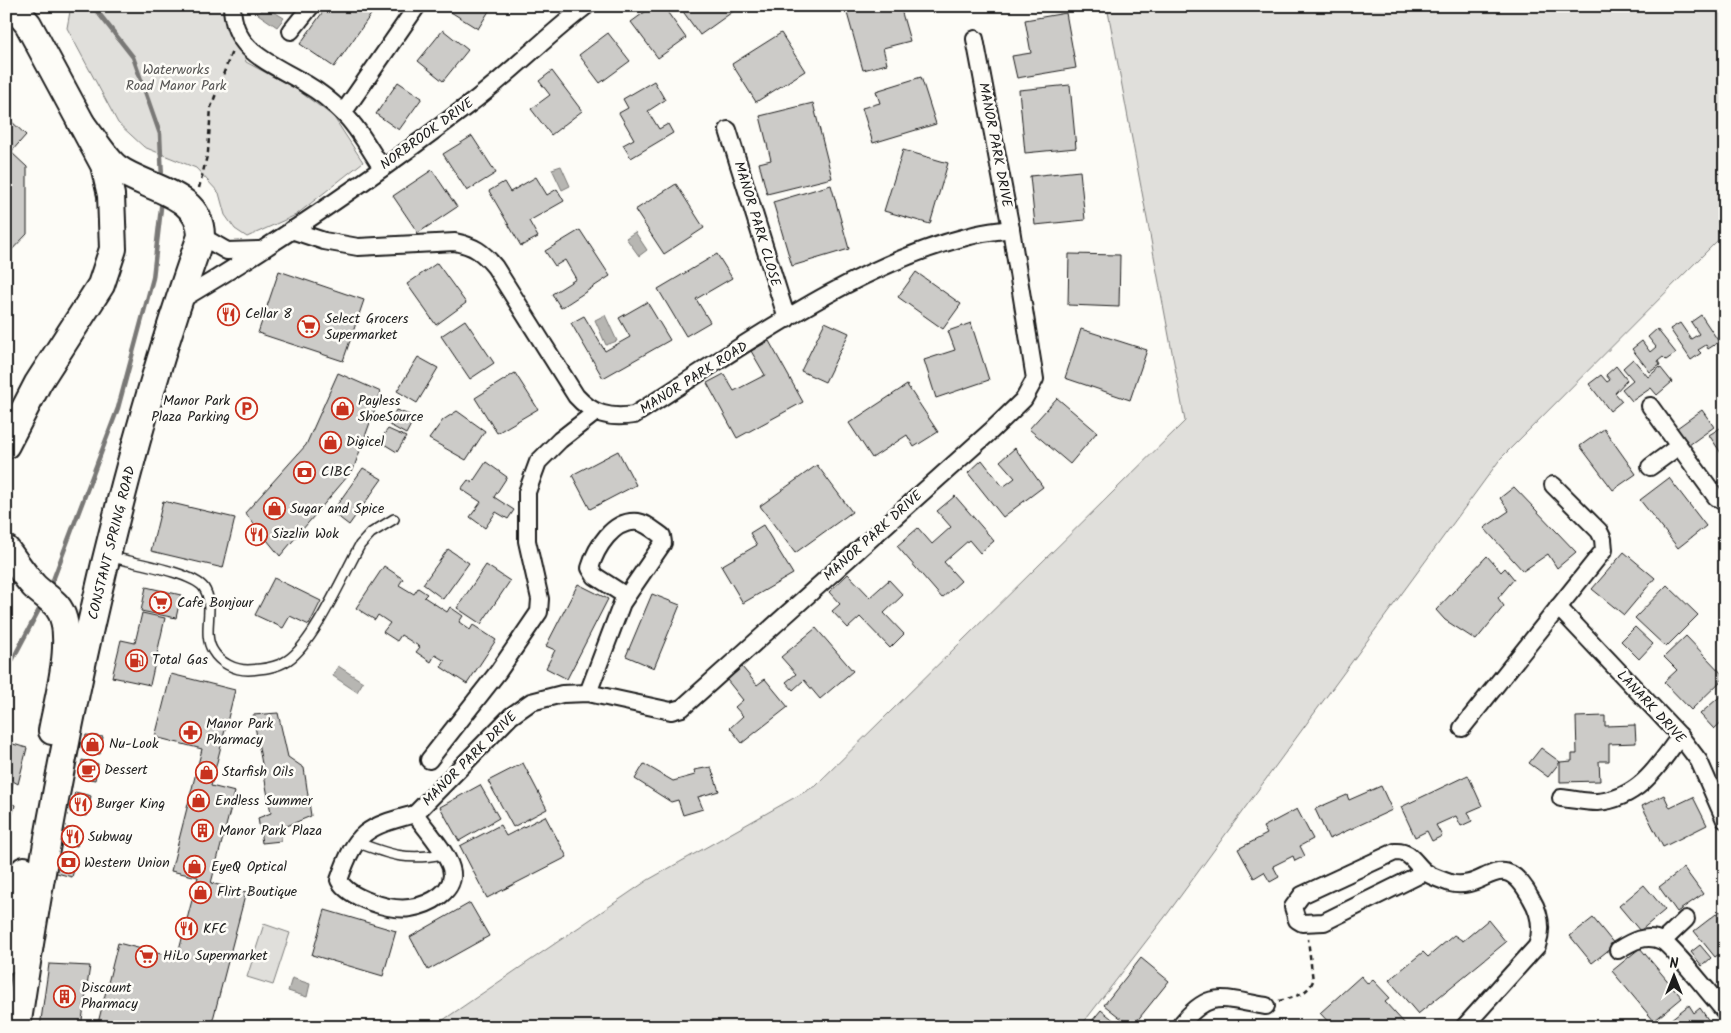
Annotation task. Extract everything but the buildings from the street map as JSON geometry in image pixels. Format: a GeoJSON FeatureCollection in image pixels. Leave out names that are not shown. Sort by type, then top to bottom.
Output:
{"type":"FeatureCollection","features":[{"type":"Feature","properties":{"kind":"main road"},"geometry":{"type":"LineString","coordinates":[[13,6],[28,24],[104,164],[111,195],[113,249]]}},
{"type":"Feature","properties":{"kind":"main road"},"geometry":{"type":"LineString","coordinates":[[82,122],[116,167],[163,192],[201,225],[201,236]]}},
{"type":"Feature","properties":{"kind":"main road"},"geometry":{"type":"LineString","coordinates":[[6,444],[38,384],[101,285],[113,249],[122,210],[132,184],[163,192]]}},
{"type":"Feature","properties":{"kind":"main road","name":"CONSTANT SPRING ROAD"},"geometry":{"type":"LineString","coordinates":[[18,1027],[38,888],[108,556],[147,404],[201,236]]}},
{"type":"Feature","properties":{"kind":"main road"},"geometry":{"type":"LineString","coordinates":[[47,598],[73,604],[84,596],[132,444],[147,404]]}},
{"type":"Feature","properties":{"kind":"main road"},"geometry":{"type":"LineString","coordinates":[[6,960],[65,663],[67,643],[47,598],[7,552]]}},
{"type":"Feature","properties":{"kind":"street"},"geometry":{"type":"LineString","coordinates":[[232,6],[232,18],[241,39],[253,54],[308,85],[343,113],[382,168]]}},
{"type":"Feature","properties":{"kind":"street"},"geometry":{"type":"LineString","coordinates":[[291,31],[311,6]]}},
{"type":"Feature","properties":{"kind":"street"},"geometry":{"type":"LineString","coordinates":[[343,113],[417,6]]}},
{"type":"Feature","properties":{"kind":"street","name":"NORBROOK DRIVE"},"geometry":{"type":"LineString","coordinates":[[179,301],[291,230],[382,168],[469,105],[586,6]]}},
{"type":"Feature","properties":{"kind":"street","name":"MANOR PARK DRIVE"},"geometry":{"type":"LineString","coordinates":[[415,814],[511,716],[531,702],[562,694],[588,693],[671,711],[682,708],[1024,399],[1036,379],[1011,229],[975,39]]}},
{"type":"Feature","properties":{"kind":"street","name":"MANOR PARK CLOSE"},"geometry":{"type":"LineString","coordinates":[[728,130],[787,319]]}},
{"type":"Feature","properties":{"kind":"street","name":"MANOR PARK ROAD"},"geometry":{"type":"LineString","coordinates":[[291,230],[324,241],[358,247],[455,242],[471,245],[484,253],[495,267],[576,396],[585,406],[608,417],[634,415],[787,319],[868,274],[935,246],[971,235],[1011,229]]}},
{"type":"Feature","properties":{"kind":"street"},"geometry":{"type":"LineString","coordinates":[[201,236],[227,251],[259,250]]}},
{"type":"Feature","properties":{"kind":"street"},"geometry":{"type":"LineString","coordinates":[[1650,406],[1716,497],[1725,503]]}},
{"type":"Feature","properties":{"kind":"street"},"geometry":{"type":"LineString","coordinates":[[429,760],[498,672],[540,612],[540,598],[527,541],[527,492],[538,462],[560,440],[596,412]]}},
{"type":"Feature","properties":{"kind":"street"},"geometry":{"type":"LineString","coordinates":[[1650,467],[1679,446]]}},
{"type":"Feature","properties":{"kind":"street"},"geometry":{"type":"LineString","coordinates":[[1462,728],[1604,550],[1603,539],[1599,531],[1553,485]]}},
{"type":"Feature","properties":{"kind":"street"},"geometry":{"type":"LineString","coordinates":[[588,693],[626,596],[663,543],[662,536],[640,522],[624,522],[615,529],[593,557],[590,568],[595,576],[626,596]]}},
{"type":"Feature","properties":{"kind":"street","name":"LANARK DRIVE"},"geometry":{"type":"LineString","coordinates":[[1558,607],[1680,736],[1699,761],[1725,820]]}},
{"type":"Feature","properties":{"kind":"street"},"geometry":{"type":"LineString","coordinates":[[1561,798],[1596,802],[1621,797],[1638,788],[1653,774],[1680,736]]}},
{"type":"Feature","properties":{"kind":"street"},"geometry":{"type":"LineString","coordinates":[[415,814],[451,867],[452,877],[449,887],[428,903],[409,908],[390,907],[350,893],[343,888],[339,880],[347,856],[356,842],[376,824],[415,814]]}},
{"type":"Feature","properties":{"kind":"street"},"geometry":{"type":"LineString","coordinates":[[1425,872],[1324,922],[1306,924],[1297,920],[1294,914],[1293,907],[1302,896],[1395,852],[1402,851],[1408,854],[1425,872],[1453,884],[1462,884],[1492,873],[1511,874],[1519,879],[1537,908],[1541,935],[1537,946],[1464,1027]]}},
{"type":"Feature","properties":{"kind":"street"},"geometry":{"type":"LineString","coordinates":[[1663,941],[1686,919]]}},
{"type":"Feature","properties":{"kind":"street"},"geometry":{"type":"LineString","coordinates":[[1618,950],[1635,940],[1644,938],[1663,941],[1725,1012]]}},
{"type":"Feature","properties":{"kind":"street"},"geometry":{"type":"LineString","coordinates":[[1179,1027],[1193,1009],[1205,1001],[1225,999],[1266,1006]]}},
{"type":"Feature","properties":{"kind":"lane"},"geometry":{"type":"LineString","coordinates":[[108,556],[181,574],[194,580],[204,588],[208,601],[209,641],[212,651],[220,659],[233,667],[244,670],[267,669],[288,660],[305,645],[360,545],[371,533],[394,519]]}},
{"type":"Feature","properties":{"kind":"lane"},"geometry":{"type":"LineString","coordinates":[[356,842],[404,857],[420,859],[443,854]]}},
{"type":"Feature","properties":{"kind":"path"},"geometry":{"type":"LineString","coordinates":[[163,192],[200,185],[208,152],[211,107],[230,54],[241,39]]}},
{"type":"Feature","properties":{"kind":"path"},"geometry":{"type":"LineString","coordinates":[[1266,1006],[1307,992],[1310,988],[1313,981],[1306,924]]}},
{"type":"Feature","properties":{"kind":"green space","name":"Waterworks Road Manor Park"},"geometry":{"type":"Polygon","coordinates":[[[71,6],[231,6],[246,62],[296,89],[333,116],[363,162],[296,215],[247,237],[235,229],[225,215],[219,193],[196,168],[144,147],[118,123],[67,28],[71,6]]]}},
{"type":"Feature","properties":{"kind":"green space"},"geometry":{"type":"Polygon","coordinates":[[[1107,6],[1725,6],[1725,233],[1501,458],[1168,913],[1080,1027],[433,1027],[648,880],[815,786],[1185,421],[1107,6]]]}},
{"type":"Feature","properties":{"kind":"green space"},"geometry":{"type":"Polygon","coordinates":[[[264,924],[290,933],[273,985],[247,977],[264,924]]]}},
{"type":"Feature","properties":{"kind":"shaded area"},"geometry":{"type":"Polygon","coordinates":[[[264,6],[284,18],[277,27],[258,14],[264,6]]]}},
{"type":"Feature","properties":{"kind":"shaded area"},"geometry":{"type":"Polygon","coordinates":[[[561,166],[570,186],[562,190],[552,169],[561,166]]]}},
{"type":"Feature","properties":{"kind":"shaded area"},"geometry":{"type":"Polygon","coordinates":[[[635,232],[647,250],[639,256],[626,238],[635,232]]]}},
{"type":"Feature","properties":{"kind":"shaded area"},"geometry":{"type":"Polygon","coordinates":[[[605,315],[617,341],[606,345],[595,320],[605,315]]]}},
{"type":"Feature","properties":{"kind":"shaded area"},"geometry":{"type":"Polygon","coordinates":[[[338,666],[363,682],[357,692],[333,676],[338,666]]]}},
{"type":"Feature","properties":{"kind":"shaded area"},"geometry":{"type":"Polygon","coordinates":[[[292,978],[310,984],[307,997],[288,991],[292,978]]]}},
{"type":"Feature","properties":{"kind":"waterway"},"geometry":{"type":"LineString","coordinates":[[93,6],[133,57],[160,134],[162,179]]}},
{"type":"Feature","properties":{"kind":"waterway"},"geometry":{"type":"LineString","coordinates":[[50,588],[118,408],[153,278],[162,199]]}},
{"type":"Feature","properties":{"kind":"waterway"},"geometry":{"type":"LineString","coordinates":[[6,672],[42,604]]}},
{"type":"Feature","properties":{"kind":"place","name":"Cellar 8"},"geometry":{"type":"Point","coordinates":[229,314]}},
{"type":"Feature","properties":{"kind":"place","name":"Select Grocers Supermarket"},"geometry":{"type":"Point","coordinates":[309,327]}},
{"type":"Feature","properties":{"kind":"place","name":"Manor Park Plaza Parking"},"geometry":{"type":"Point","coordinates":[246,409]}},
{"type":"Feature","properties":{"kind":"place","name":"Payless ShoeSource"},"geometry":{"type":"Point","coordinates":[342,409]}},
{"type":"Feature","properties":{"kind":"place","name":"Digicel"},"geometry":{"type":"Point","coordinates":[330,442]}},
{"type":"Feature","properties":{"kind":"place","name":"CIBC"},"geometry":{"type":"Point","coordinates":[305,472]}},
{"type":"Feature","properties":{"kind":"place","name":"Sugar and Spice"},"geometry":{"type":"Point","coordinates":[274,509]}},
{"type":"Feature","properties":{"kind":"place","name":"Sizzlin Wok"},"geometry":{"type":"Point","coordinates":[256,534]}},
{"type":"Feature","properties":{"kind":"place","name":"Cafe Bonjour"},"geometry":{"type":"Point","coordinates":[161,603]}},
{"type":"Feature","properties":{"kind":"place","name":"Total Gas"},"geometry":{"type":"Point","coordinates":[136,660]}},
{"type":"Feature","properties":{"kind":"place","name":"Manor Park Pharmacy"},"geometry":{"type":"Point","coordinates":[190,732]}},
{"type":"Feature","properties":{"kind":"place","name":"Nu-Look"},"geometry":{"type":"Point","coordinates":[93,744]}},
{"type":"Feature","properties":{"kind":"place","name":"Dessert"},"geometry":{"type":"Point","coordinates":[88,770]}},
{"type":"Feature","properties":{"kind":"place","name":"Starfish Oils"},"geometry":{"type":"Point","coordinates":[206,772]}},
{"type":"Feature","properties":{"kind":"place","name":"Endless Summer"},"geometry":{"type":"Point","coordinates":[199,801]}},
{"type":"Feature","properties":{"kind":"place","name":"Burger King"},"geometry":{"type":"Point","coordinates":[80,804]}},
{"type":"Feature","properties":{"kind":"place","name":"Manor Park Plaza"},"geometry":{"type":"Point","coordinates":[203,831]}},
{"type":"Feature","properties":{"kind":"place","name":"Subway"},"geometry":{"type":"Point","coordinates":[72,837]}},
{"type":"Feature","properties":{"kind":"place","name":"Western Union"},"geometry":{"type":"Point","coordinates":[68,863]}},
{"type":"Feature","properties":{"kind":"place","name":"EyeQ Optical"},"geometry":{"type":"Point","coordinates":[195,867]}},
{"type":"Feature","properties":{"kind":"place","name":"Flirt Boutique"},"geometry":{"type":"Point","coordinates":[201,892]}},
{"type":"Feature","properties":{"kind":"place","name":"KFC"},"geometry":{"type":"Point","coordinates":[187,929]}},
{"type":"Feature","properties":{"kind":"place","name":"HiLo Supermarket"},"geometry":{"type":"Point","coordinates":[147,956]}},
{"type":"Feature","properties":{"kind":"place","name":"Discount Pharmacy"},"geometry":{"type":"Point","coordinates":[65,996]}}]}
